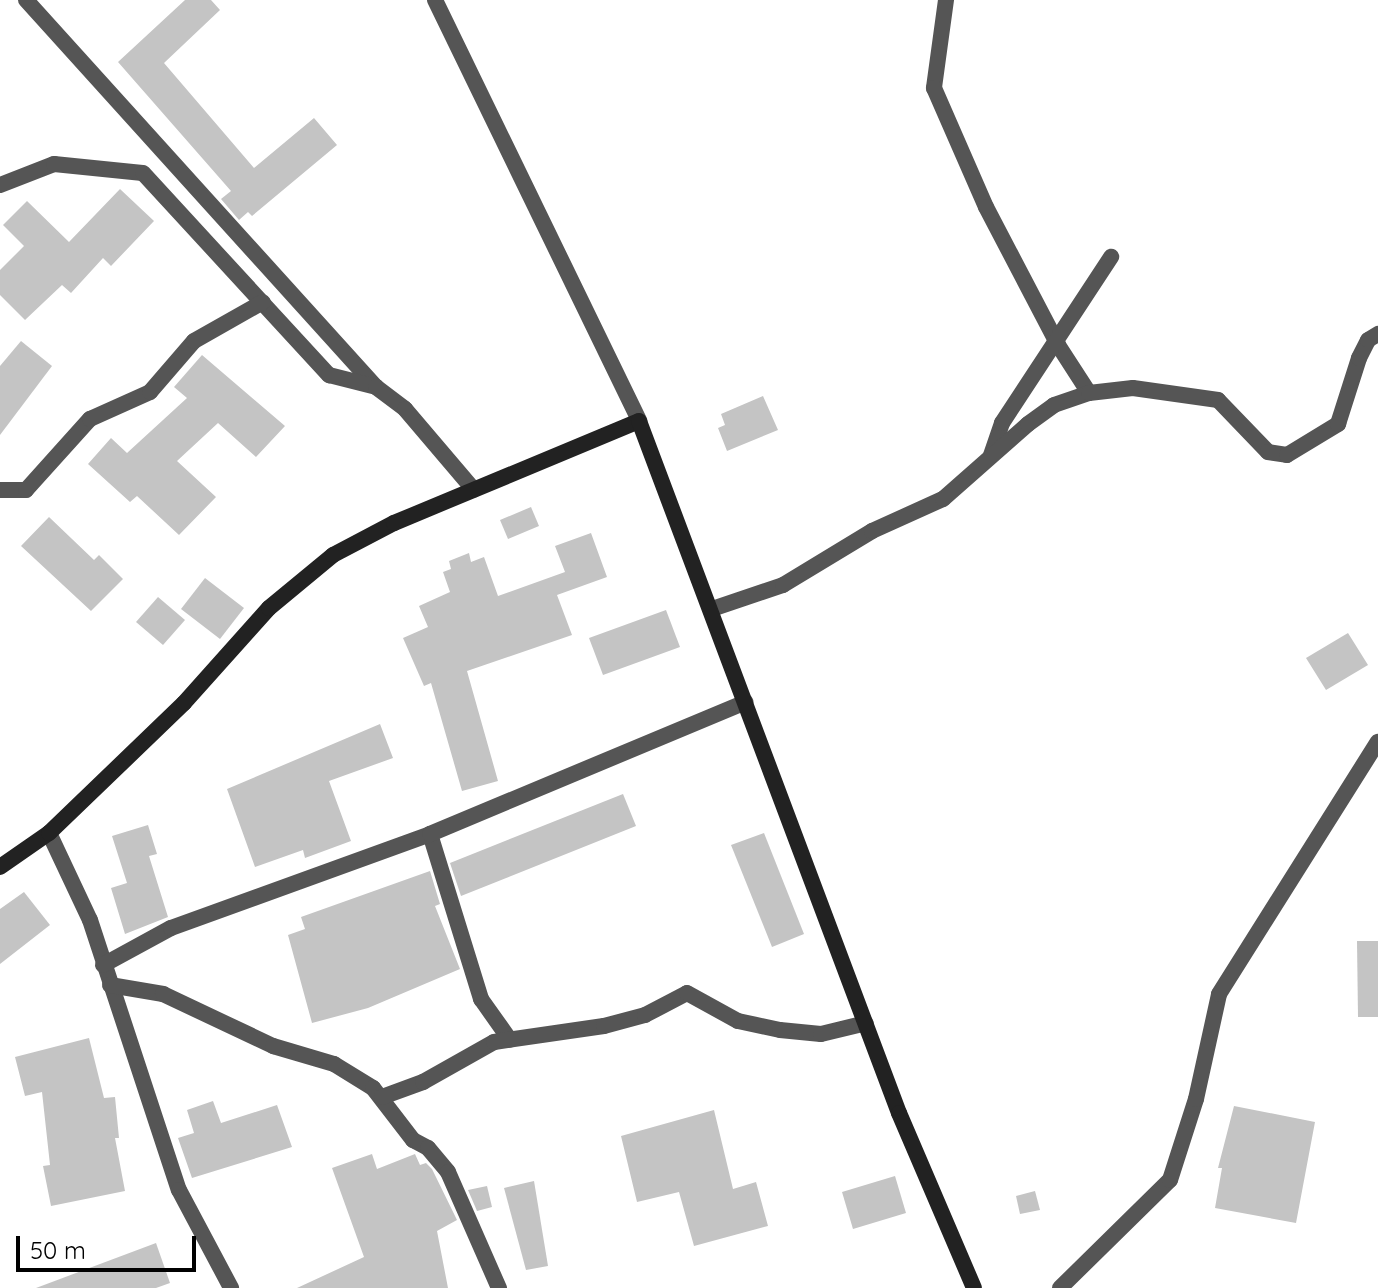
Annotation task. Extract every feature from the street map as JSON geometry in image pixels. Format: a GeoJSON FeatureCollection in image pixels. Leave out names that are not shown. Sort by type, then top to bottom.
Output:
{"type":"FeatureCollection","features":[{"type":"Feature","properties":{"kind":"street"},"geometry":{"type":"LineString","coordinates":[[26,0],[376,387],[405,409],[474,490]]}},
{"type":"Feature","properties":{"kind":"street"},"geometry":{"type":"LineString","coordinates":[[435,0],[639,421],[866,1023],[950,1240],[974,1288]]}},
{"type":"Feature","properties":{"kind":"street"},"geometry":{"type":"LineString","coordinates":[[946,0],[934,88],[986,207],[1058,345],[1089,393]]}},
{"type":"Feature","properties":{"kind":"street"},"geometry":{"type":"LineString","coordinates":[[0,185],[54,164],[143,173],[329,375],[376,387]]}},
{"type":"Feature","properties":{"kind":"street"},"geometry":{"type":"LineString","coordinates":[[989,460],[1002,423],[1058,345],[1111,257]]}},
{"type":"Feature","properties":{"kind":"street"},"geometry":{"type":"LineString","coordinates":[[0,490],[26,490],[90,419],[150,392],[194,341],[263,302]]}},
{"type":"Feature","properties":{"kind":"street"},"geometry":{"type":"LineString","coordinates":[[712,609],[760,596],[815,570],[872,531],[943,499],[1054,405],[1089,393],[1133,388],[1218,400],[1268,452],[1287,455],[1338,424],[1359,358],[1368,340],[1378,334]]}},
{"type":"Feature","properties":{"kind":"street"},"geometry":{"type":"LineString","coordinates":[[0,867],[49,833],[184,703],[269,608],[333,555],[474,490],[639,421]]}},
{"type":"Feature","properties":{"kind":"street"},"geometry":{"type":"LineString","coordinates":[[103,965],[171,928],[430,834],[746,702]]}},
{"type":"Feature","properties":{"kind":"street"},"geometry":{"type":"LineString","coordinates":[[1060,1288],[1170,1180],[1196,1099],[1219,994],[1378,742]]}},
{"type":"Feature","properties":{"kind":"street"},"geometry":{"type":"LineString","coordinates":[[49,833],[90,920],[179,1190],[231,1288]]}},
{"type":"Feature","properties":{"kind":"street"},"geometry":{"type":"LineString","coordinates":[[430,834],[481,999],[510,1040]]}},
{"type":"Feature","properties":{"kind":"street"},"geometry":{"type":"LineString","coordinates":[[110,985],[150,989],[273,1046],[334,1064],[382,1097],[413,1140],[428,1148],[448,1172],[499,1288]]}},
{"type":"Feature","properties":{"kind":"street"},"geometry":{"type":"LineString","coordinates":[[382,1097],[423,1082],[494,1042],[604,1026],[645,1015],[687,993],[738,1021],[780,1030],[821,1034],[866,1023]]}},
{"type":"Feature","properties":{"kind":"building"},"geometry":{"type":"Polygon","coordinates":[[[185,0],[211,0],[220,10],[164,63],[254,168],[314,118],[337,145],[252,216],[248,212],[239,220],[221,199],[231,191],[118,62],[185,0]]]}},
{"type":"Feature","properties":{"kind":"building"},"geometry":{"type":"Polygon","coordinates":[[[120,189],[154,221],[111,266],[103,258],[71,293],[62,285],[25,320],[0,295],[0,270],[24,246],[3,225],[27,201],[69,242],[120,189]]]}},
{"type":"Feature","properties":{"kind":"building"},"geometry":{"type":"Polygon","coordinates":[[[21,341],[52,366],[0,435],[0,366],[21,341]]]}},
{"type":"Feature","properties":{"kind":"building"},"geometry":{"type":"Polygon","coordinates":[[[202,355],[285,426],[256,457],[218,423],[177,461],[216,497],[179,535],[137,496],[130,502],[88,464],[111,438],[127,453],[187,398],[174,387],[202,355]]]}},
{"type":"Feature","properties":{"kind":"building"},"geometry":{"type":"Polygon","coordinates":[[[763,396],[778,430],[727,451],[718,428],[725,425],[721,414],[763,396]]]}},
{"type":"Feature","properties":{"kind":"building"},"geometry":{"type":"Polygon","coordinates":[[[531,507],[539,526],[508,539],[500,520],[531,507]]]}},
{"type":"Feature","properties":{"kind":"building"},"geometry":{"type":"Polygon","coordinates":[[[49,517],[94,560],[99,555],[123,579],[91,611],[21,546],[49,517]]]}},
{"type":"Feature","properties":{"kind":"building"},"geometry":{"type":"Polygon","coordinates":[[[591,533],[607,577],[557,595],[572,635],[467,671],[498,781],[462,791],[431,683],[424,686],[403,638],[428,627],[419,606],[450,592],[443,572],[451,569],[449,561],[469,553],[471,562],[484,557],[498,596],[565,572],[555,546],[591,533]]]}},
{"type":"Feature","properties":{"kind":"building"},"geometry":{"type":"Polygon","coordinates":[[[205,578],[244,608],[220,639],[181,609],[205,578]]]}},
{"type":"Feature","properties":{"kind":"building"},"geometry":{"type":"Polygon","coordinates":[[[158,597],[185,620],[163,645],[136,622],[158,597]]]}},
{"type":"Feature","properties":{"kind":"building"},"geometry":{"type":"Polygon","coordinates":[[[666,610],[680,647],[603,675],[589,638],[666,610]]]}},
{"type":"Feature","properties":{"kind":"building"},"geometry":{"type":"Polygon","coordinates":[[[1348,633],[1368,665],[1326,690],[1306,658],[1348,633]]]}},
{"type":"Feature","properties":{"kind":"building"},"geometry":{"type":"Polygon","coordinates":[[[380,724],[393,758],[329,781],[351,841],[305,858],[303,850],[255,867],[227,789],[380,724]]]}},
{"type":"Feature","properties":{"kind":"building"},"geometry":{"type":"Polygon","coordinates":[[[623,794],[636,826],[461,896],[450,863],[623,794]]]}},
{"type":"Feature","properties":{"kind":"building"},"geometry":{"type":"Polygon","coordinates":[[[148,825],[157,854],[149,856],[168,917],[125,934],[111,888],[127,883],[112,836],[148,825]]]}},
{"type":"Feature","properties":{"kind":"building"},"geometry":{"type":"Polygon","coordinates":[[[764,833],[804,934],[772,947],[731,845],[764,833]]]}},
{"type":"Feature","properties":{"kind":"building"},"geometry":{"type":"Polygon","coordinates":[[[430,871],[440,904],[435,906],[460,969],[368,1008],[312,1023],[288,935],[305,929],[301,917],[430,871]]]}},
{"type":"Feature","properties":{"kind":"building"},"geometry":{"type":"Polygon","coordinates":[[[24,892],[50,925],[0,964],[0,909],[24,892]]]}},
{"type":"Feature","properties":{"kind":"building"},"geometry":{"type":"Polygon","coordinates":[[[1357,941],[1378,941],[1378,1017],[1358,1017],[1357,941]]]}},
{"type":"Feature","properties":{"kind":"building"},"geometry":{"type":"Polygon","coordinates":[[[89,1038],[104,1098],[115,1097],[119,1138],[115,1138],[125,1191],[51,1206],[43,1166],[50,1165],[42,1092],[25,1096],[15,1057],[89,1038]]]}},
{"type":"Feature","properties":{"kind":"building"},"geometry":{"type":"Polygon","coordinates":[[[213,1101],[221,1123],[277,1105],[292,1147],[192,1178],[178,1138],[194,1133],[187,1110],[213,1101]]]}},
{"type":"Feature","properties":{"kind":"building"},"geometry":{"type":"Polygon","coordinates":[[[1234,1106],[1315,1122],[1296,1223],[1215,1208],[1222,1168],[1218,1168],[1234,1106]]]}},
{"type":"Feature","properties":{"kind":"building"},"geometry":{"type":"Polygon","coordinates":[[[714,1110],[733,1189],[756,1182],[768,1226],[694,1246],[679,1192],[637,1202],[621,1136],[714,1110]]]}},
{"type":"Feature","properties":{"kind":"building"},"geometry":{"type":"Polygon","coordinates":[[[372,1154],[377,1169],[415,1154],[420,1165],[426,1163],[432,1169],[457,1220],[437,1231],[448,1288],[297,1288],[364,1257],[332,1168],[372,1154]]]}},
{"type":"Feature","properties":{"kind":"building"},"geometry":{"type":"Polygon","coordinates":[[[895,1176],[906,1213],[853,1229],[842,1192],[895,1176]]]}},
{"type":"Feature","properties":{"kind":"building"},"geometry":{"type":"Polygon","coordinates":[[[534,1181],[548,1266],[526,1270],[504,1188],[534,1181]]]}},
{"type":"Feature","properties":{"kind":"building"},"geometry":{"type":"Polygon","coordinates":[[[487,1186],[492,1207],[477,1211],[468,1190],[487,1186]]]}},
{"type":"Feature","properties":{"kind":"building"},"geometry":{"type":"Polygon","coordinates":[[[1035,1191],[1040,1210],[1020,1214],[1016,1196],[1035,1191]]]}},
{"type":"Feature","properties":{"kind":"building"},"geometry":{"type":"Polygon","coordinates":[[[156,1243],[170,1283],[156,1288],[36,1288],[156,1243]]]}}]}
